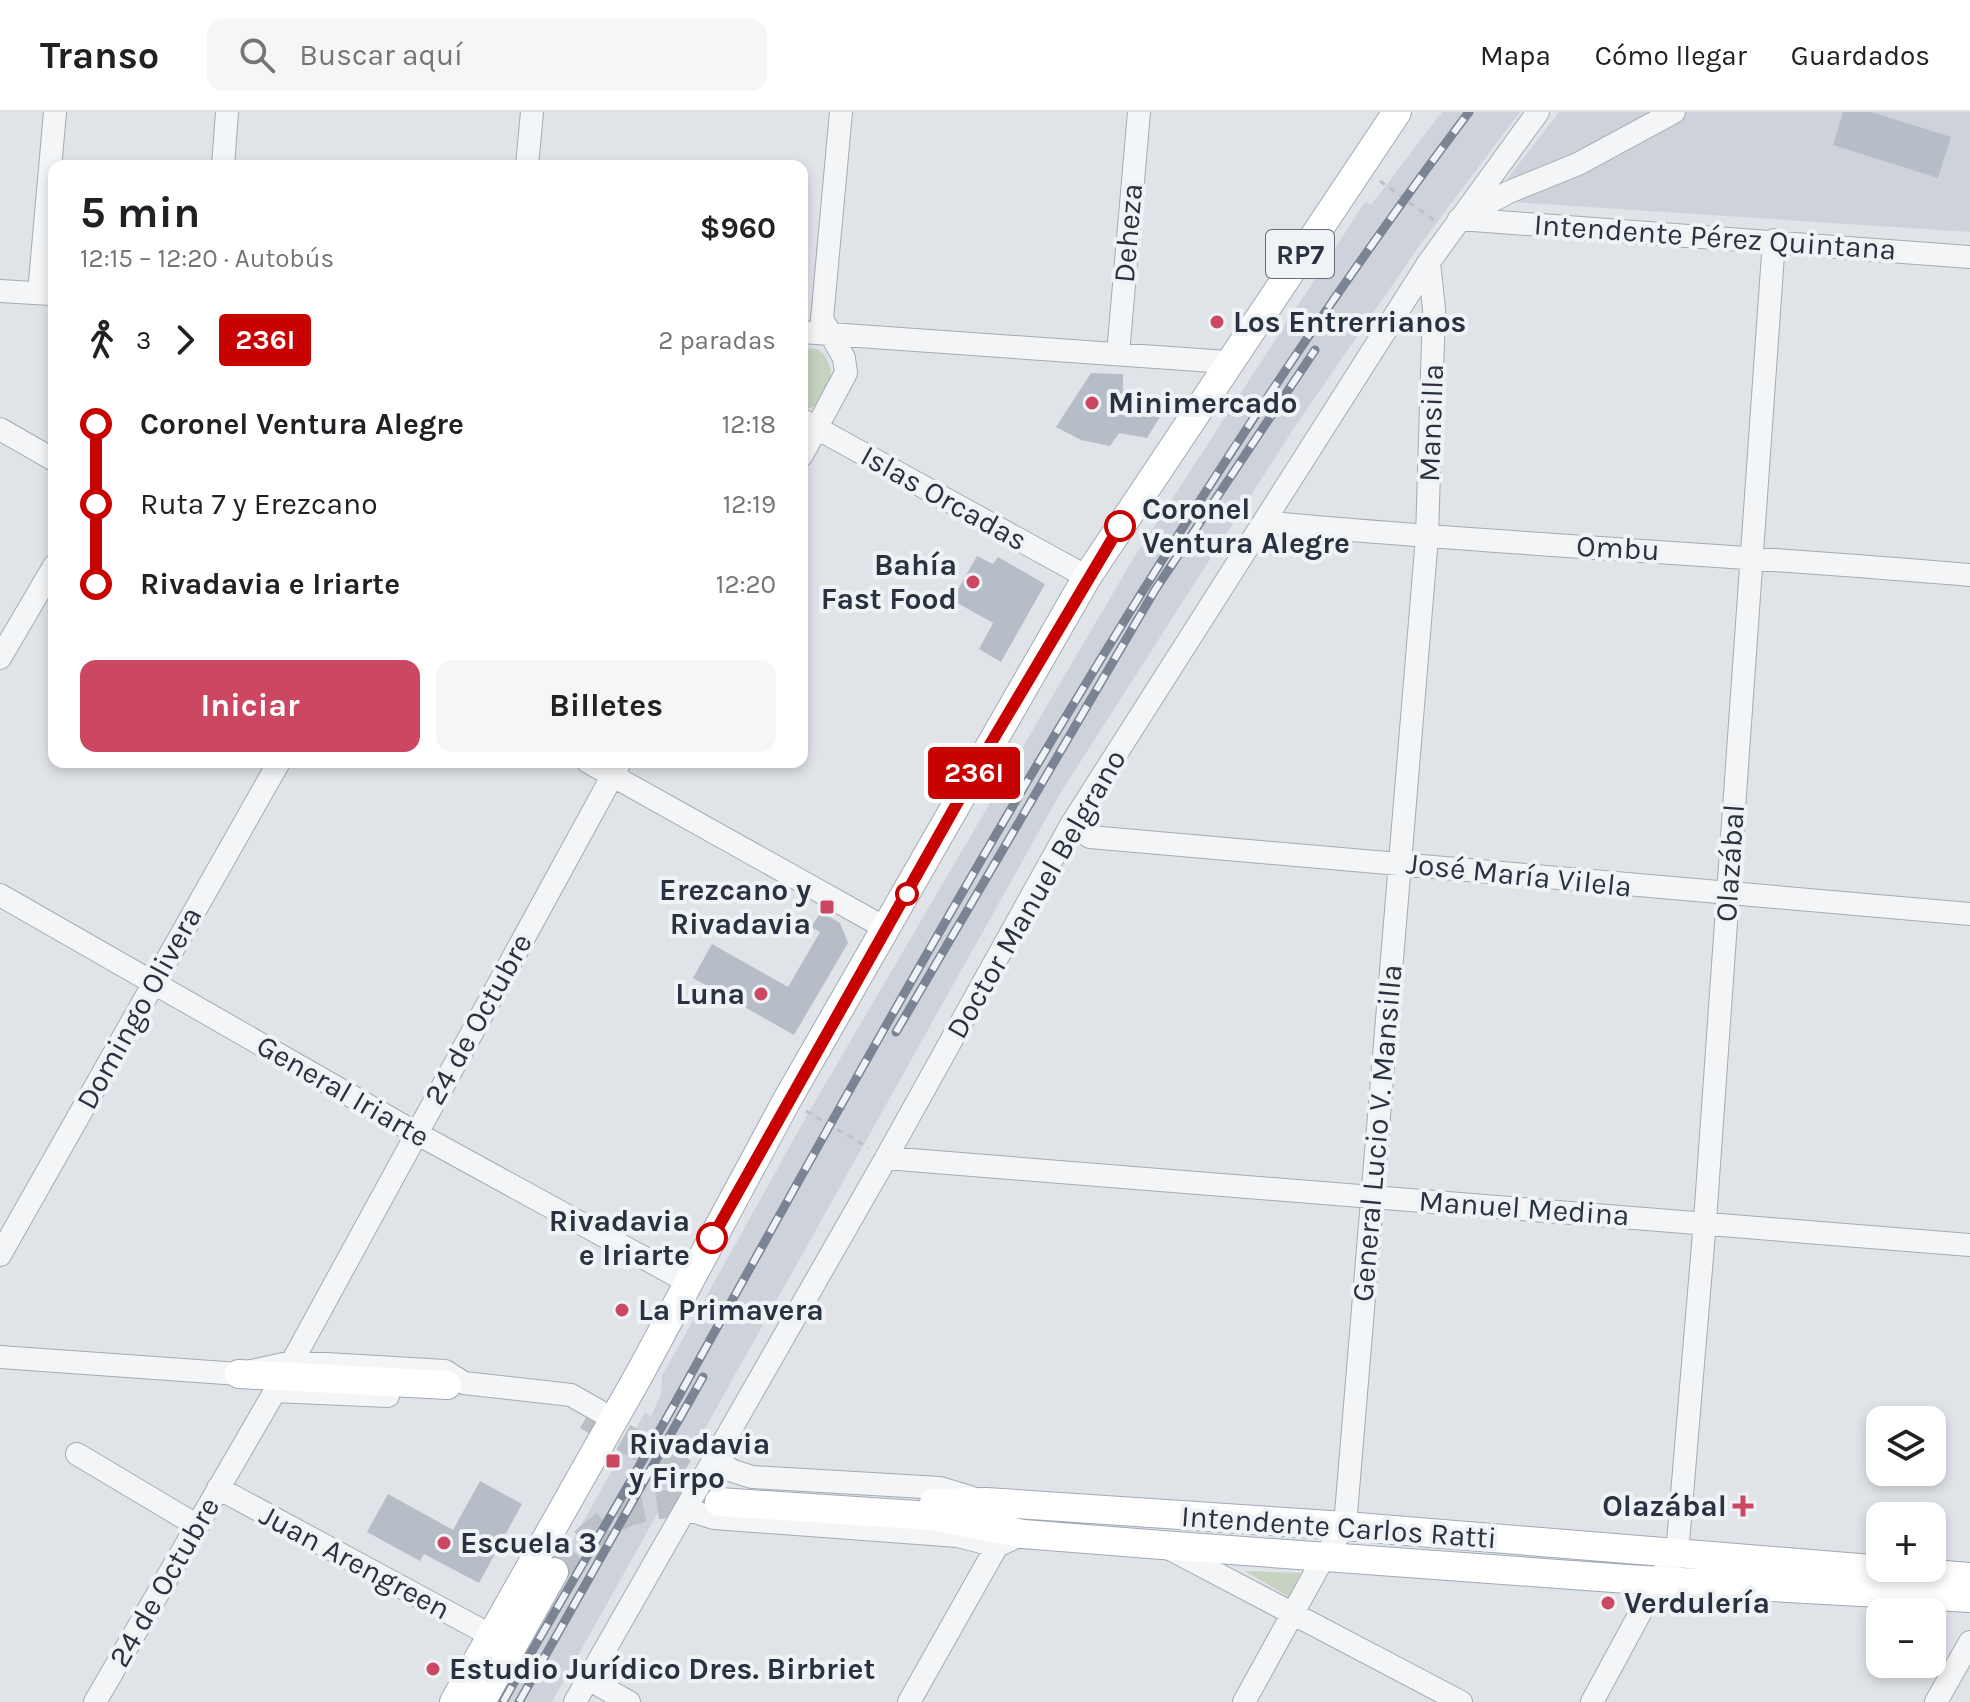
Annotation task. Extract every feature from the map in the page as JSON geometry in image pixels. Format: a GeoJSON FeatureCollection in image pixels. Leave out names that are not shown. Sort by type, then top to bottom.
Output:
{"type":"FeatureCollection","features":[{"type":"Feature","properties":{"kind":"main road","name":"RP7"},"geometry":{"type":"LineString","coordinates":[[454,1702],[787,1100],[1087,577],[1227,362],[1397,112]]}},
{"type":"Feature","properties":{"kind":"main road"},"geometry":{"type":"LineString","coordinates":[[239,1374],[455,1384]]}},
{"type":"Feature","properties":{"kind":"main road","name":"Intendente Carlos Ratti"},"geometry":{"type":"LineString","coordinates":[[1970,1577],[1345,1526],[986,1502],[722,1494],[932,1516],[1023,1534],[1658,1580],[1970,1598]]}},
{"type":"Feature","properties":{"kind":"main road"},"geometry":{"type":"LineString","coordinates":[[481,1702],[554,1572]]}},
{"type":"Feature","properties":{"kind":"street"},"geometry":{"type":"LineString","coordinates":[[53,160],[55,112]]}},
{"type":"Feature","properties":{"kind":"street"},"geometry":{"type":"LineString","coordinates":[[223,160],[227,112]]}},
{"type":"Feature","properties":{"kind":"street"},"geometry":{"type":"LineString","coordinates":[[528,160],[532,112]]}},
{"type":"Feature","properties":{"kind":"street"},"geometry":{"type":"LineString","coordinates":[[810,424],[846,373],[844,358],[822,319],[841,112]]}},
{"type":"Feature","properties":{"kind":"street","name":"Deheza"},"geometry":{"type":"LineString","coordinates":[[1118,354],[1139,112]]}},
{"type":"Feature","properties":{"kind":"street","name":"Doctor Manuel Belgrano"},"geometry":{"type":"LineString","coordinates":[[575,1702],[886,1158],[1071,825],[1429,262],[1448,221],[1538,112]]}},
{"type":"Feature","properties":{"kind":"street"},"geometry":{"type":"LineString","coordinates":[[1448,221],[1578,164],[1674,112]]}},
{"type":"Feature","properties":{"kind":"street","name":"Intendente Pérez Quintana"},"geometry":{"type":"LineString","coordinates":[[1448,221],[1774,240],[1970,257]]}},
{"type":"Feature","properties":{"kind":"street","name":"Olazábal"},"geometry":{"type":"LineString","coordinates":[[1677,1554],[1705,1221],[1774,240]]}},
{"type":"Feature","properties":{"kind":"street"},"geometry":{"type":"LineString","coordinates":[[0,291],[46,293],[48,253]]}},
{"type":"Feature","properties":{"kind":"street","name":"Mansilla"},"geometry":{"type":"LineString","coordinates":[[1427,537],[1434,309],[1429,262]]}},
{"type":"Feature","properties":{"kind":"street"},"geometry":{"type":"LineString","coordinates":[[808,332],[1227,362]]}},
{"type":"Feature","properties":{"kind":"street","name":"Islas Orcadas"},"geometry":{"type":"LineString","coordinates":[[810,424],[1087,577]]}},
{"type":"Feature","properties":{"kind":"street"},"geometry":{"type":"LineString","coordinates":[[0,429],[48,457]]}},
{"type":"Feature","properties":{"kind":"street","name":"Ombu"},"geometry":{"type":"LineString","coordinates":[[1266,519],[1282,524],[1427,537],[1752,556],[1970,575]]}},
{"type":"Feature","properties":{"kind":"street","name":"General Lucio V. Mansilla"},"geometry":{"type":"LineString","coordinates":[[1345,1526],[1427,537]]}},
{"type":"Feature","properties":{"kind":"street"},"geometry":{"type":"LineString","coordinates":[[0,658],[48,576]]}},
{"type":"Feature","properties":{"kind":"street","name":"Domingo Olivera"},"geometry":{"type":"LineString","coordinates":[[0,1255],[276,768]]}},
{"type":"Feature","properties":{"kind":"street"},"geometry":{"type":"LineString","coordinates":[[616,768],[887,929]]}},
{"type":"Feature","properties":{"kind":"street","name":"24 de Octubre"},"geometry":{"type":"LineString","coordinates":[[95,1702],[218,1488],[291,1378],[416,1133],[616,768]]}},
{"type":"Feature","properties":{"kind":"street","name":"José María Vilela"},"geometry":{"type":"LineString","coordinates":[[1071,825],[1090,837],[1970,914]]}},
{"type":"Feature","properties":{"kind":"street","name":"General Iriarte"},"geometry":{"type":"LineString","coordinates":[[0,895],[416,1133],[688,1282]]}},
{"type":"Feature","properties":{"kind":"street","name":"Manuel Medina"},"geometry":{"type":"LineString","coordinates":[[886,1158],[1705,1221],[1970,1245]]}},
{"type":"Feature","properties":{"kind":"street"},"geometry":{"type":"LineString","coordinates":[[0,1357],[239,1374]]}},
{"type":"Feature","properties":{"kind":"street"},"geometry":{"type":"LineString","coordinates":[[291,1378],[446,1398],[455,1384],[571,1395],[613,1419]]}},
{"type":"Feature","properties":{"kind":"street"},"geometry":{"type":"LineString","coordinates":[[77,1454],[196,1525]]}},
{"type":"Feature","properties":{"kind":"street","name":"Intendente Carlos Ratti"},"geometry":{"type":"LineString","coordinates":[[714,1459],[733,1471],[752,1477],[940,1488],[986,1502]]}},
{"type":"Feature","properties":{"kind":"street","name":"Juan Arengreen"},"geometry":{"type":"LineString","coordinates":[[218,1488],[492,1636]]}},
{"type":"Feature","properties":{"kind":"street"},"geometry":{"type":"LineString","coordinates":[[686,1509],[714,1518],[958,1536],[997,1546],[909,1702]]}},
{"type":"Feature","properties":{"kind":"street"},"geometry":{"type":"LineString","coordinates":[[1244,1702],[1325,1555],[1345,1526]]}},
{"type":"Feature","properties":{"kind":"street","name":"Intendente Carlos Ratti"},"geometry":{"type":"LineString","coordinates":[[997,1546],[1023,1534]]}},
{"type":"Feature","properties":{"kind":"street"},"geometry":{"type":"LineString","coordinates":[[1162,1545],[1461,1702]]}},
{"type":"Feature","properties":{"kind":"street"},"geometry":{"type":"LineString","coordinates":[[1592,1702],[1658,1580],[1677,1554]]}},
{"type":"Feature","properties":{"kind":"street"},"geometry":{"type":"LineString","coordinates":[[1936,1702],[1970,1642]]}},
{"type":"Feature","properties":{"kind":"street"},"geometry":{"type":"LineString","coordinates":[[588,1679],[629,1702]]}},
{"type":"Feature","properties":{"kind":"path"},"geometry":{"type":"LineString","coordinates":[[1377,179],[1448,221]]}},
{"type":"Feature","properties":{"kind":"path"},"geometry":{"type":"LineString","coordinates":[[787,1100],[886,1158]]}},
{"type":"Feature","properties":{"kind":"shaded area"},"geometry":{"type":"Polygon","coordinates":[[[1442,112],[1520,112],[1420,245],[1294,428],[1061,792],[552,1702],[489,1702],[557,1568],[645,1412],[651,1416],[661,1394],[662,1376],[810,1110],[1133,559],[1365,202],[1371,205],[1442,112]]]}},
{"type":"Feature","properties":{"kind":"shaded area"},"geometry":{"type":"Polygon","coordinates":[[[1559,112],[1970,112],[1970,232],[1513,202],[1504,183],[1559,112]]]}},
{"type":"Feature","properties":{"kind":"green space"},"geometry":{"type":"Polygon","coordinates":[[[808,348],[818,349],[825,356],[831,375],[826,394],[808,408],[808,348]]]}},
{"type":"Feature","properties":{"kind":"green space"},"geometry":{"type":"Polygon","coordinates":[[[1245,1571],[1301,1573],[1289,1597],[1245,1571]]]}},
{"type":"Feature","properties":{"kind":"building"},"geometry":{"type":"Polygon","coordinates":[[[1843,112],[1871,112],[1951,137],[1938,178],[1833,145],[1843,112]]]}},
{"type":"Feature","properties":{"kind":"building"},"geometry":{"type":"Polygon","coordinates":[[[1091,373],[1123,374],[1123,389],[1171,399],[1147,438],[1119,433],[1110,446],[1081,440],[1056,427],[1091,373]]]}},
{"type":"Feature","properties":{"kind":"building"},"geometry":{"type":"Polygon","coordinates":[[[977,556],[993,564],[998,557],[1045,584],[1001,662],[979,649],[993,623],[952,600],[977,556]]]}},
{"type":"Feature","properties":{"kind":"building","name":"Luna"},"geometry":{"type":"Polygon","coordinates":[[[821,912],[840,923],[848,943],[794,1035],[693,978],[712,944],[788,987],[820,932],[811,927],[821,912]]]}},
{"type":"Feature","properties":{"kind":"building","name":"Escuela 3"},"geometry":{"type":"Polygon","coordinates":[[[480,1481],[522,1504],[479,1583],[424,1554],[420,1561],[367,1532],[388,1494],[453,1530],[480,1481]]]}},
{"type":"Feature","properties":{"kind":"tunnel"},"geometry":{"type":"LineString","coordinates":[[587,1416],[688,1475],[725,1487]]}},
{"type":"Feature","properties":{"kind":"tunnel"},"geometry":{"type":"LineString","coordinates":[[554,1572],[593,1534],[626,1513],[664,1504],[719,1502]]}},
{"type":"Feature","properties":{"kind":"railway"},"geometry":{"type":"LineString","coordinates":[[503,1702],[663,1425],[960,896],[1152,575],[1359,263],[1469,112]]}},
{"type":"Feature","properties":{"kind":"railway"},"geometry":{"type":"LineString","coordinates":[[896,1032],[1155,590],[1315,350]]}},
{"type":"Feature","properties":{"kind":"railway"},"geometry":{"type":"LineString","coordinates":[[519,1702],[703,1377]]}},
{"type":"Feature","properties":{"kind":"bus line","name":"236I"},"geometry":{"type":"LineString","coordinates":[[712,1238],[787,1100],[991,743],[1120,526]]}},
{"type":"Feature","properties":{"kind":"place","name":"Los Entrerrianos"},"geometry":{"type":"Point","coordinates":[1217,322]}},
{"type":"Feature","properties":{"kind":"place","name":"Minimercado"},"geometry":{"type":"Point","coordinates":[1092,403]}},
{"type":"Feature","properties":{"kind":"place","name":"Coronel Ventura Alegre"},"geometry":{"type":"Point","coordinates":[1120,526]}},
{"type":"Feature","properties":{"kind":"place","name":"Bahía Fast Food"},"geometry":{"type":"Point","coordinates":[973,582]}},
{"type":"Feature","properties":{"kind":"place","name":"Erezcano y Rivadavia"},"geometry":{"type":"Point","coordinates":[827,907]}},
{"type":"Feature","properties":{"kind":"place","name":"Luna"},"geometry":{"type":"Point","coordinates":[761,994]}},
{"type":"Feature","properties":{"kind":"place","name":"Rivadavia e Iriarte"},"geometry":{"type":"Point","coordinates":[712,1238]}},
{"type":"Feature","properties":{"kind":"place","name":"La Primavera"},"geometry":{"type":"Point","coordinates":[622,1310]}},
{"type":"Feature","properties":{"kind":"place","name":"Rivadavia y Firpo"},"geometry":{"type":"Point","coordinates":[613,1461]}},
{"type":"Feature","properties":{"kind":"place","name":"Olazábal"},"geometry":{"type":"Point","coordinates":[1743,1506]}},
{"type":"Feature","properties":{"kind":"place","name":"Escuela 3"},"geometry":{"type":"Point","coordinates":[444,1543]}},
{"type":"Feature","properties":{"kind":"place","name":"Verdulería"},"geometry":{"type":"Point","coordinates":[1608,1603]}},
{"type":"Feature","properties":{"kind":"place","name":"Estudio Jurídico Dres. Birbriet"},"geometry":{"type":"Point","coordinates":[433,1669]}}]}
